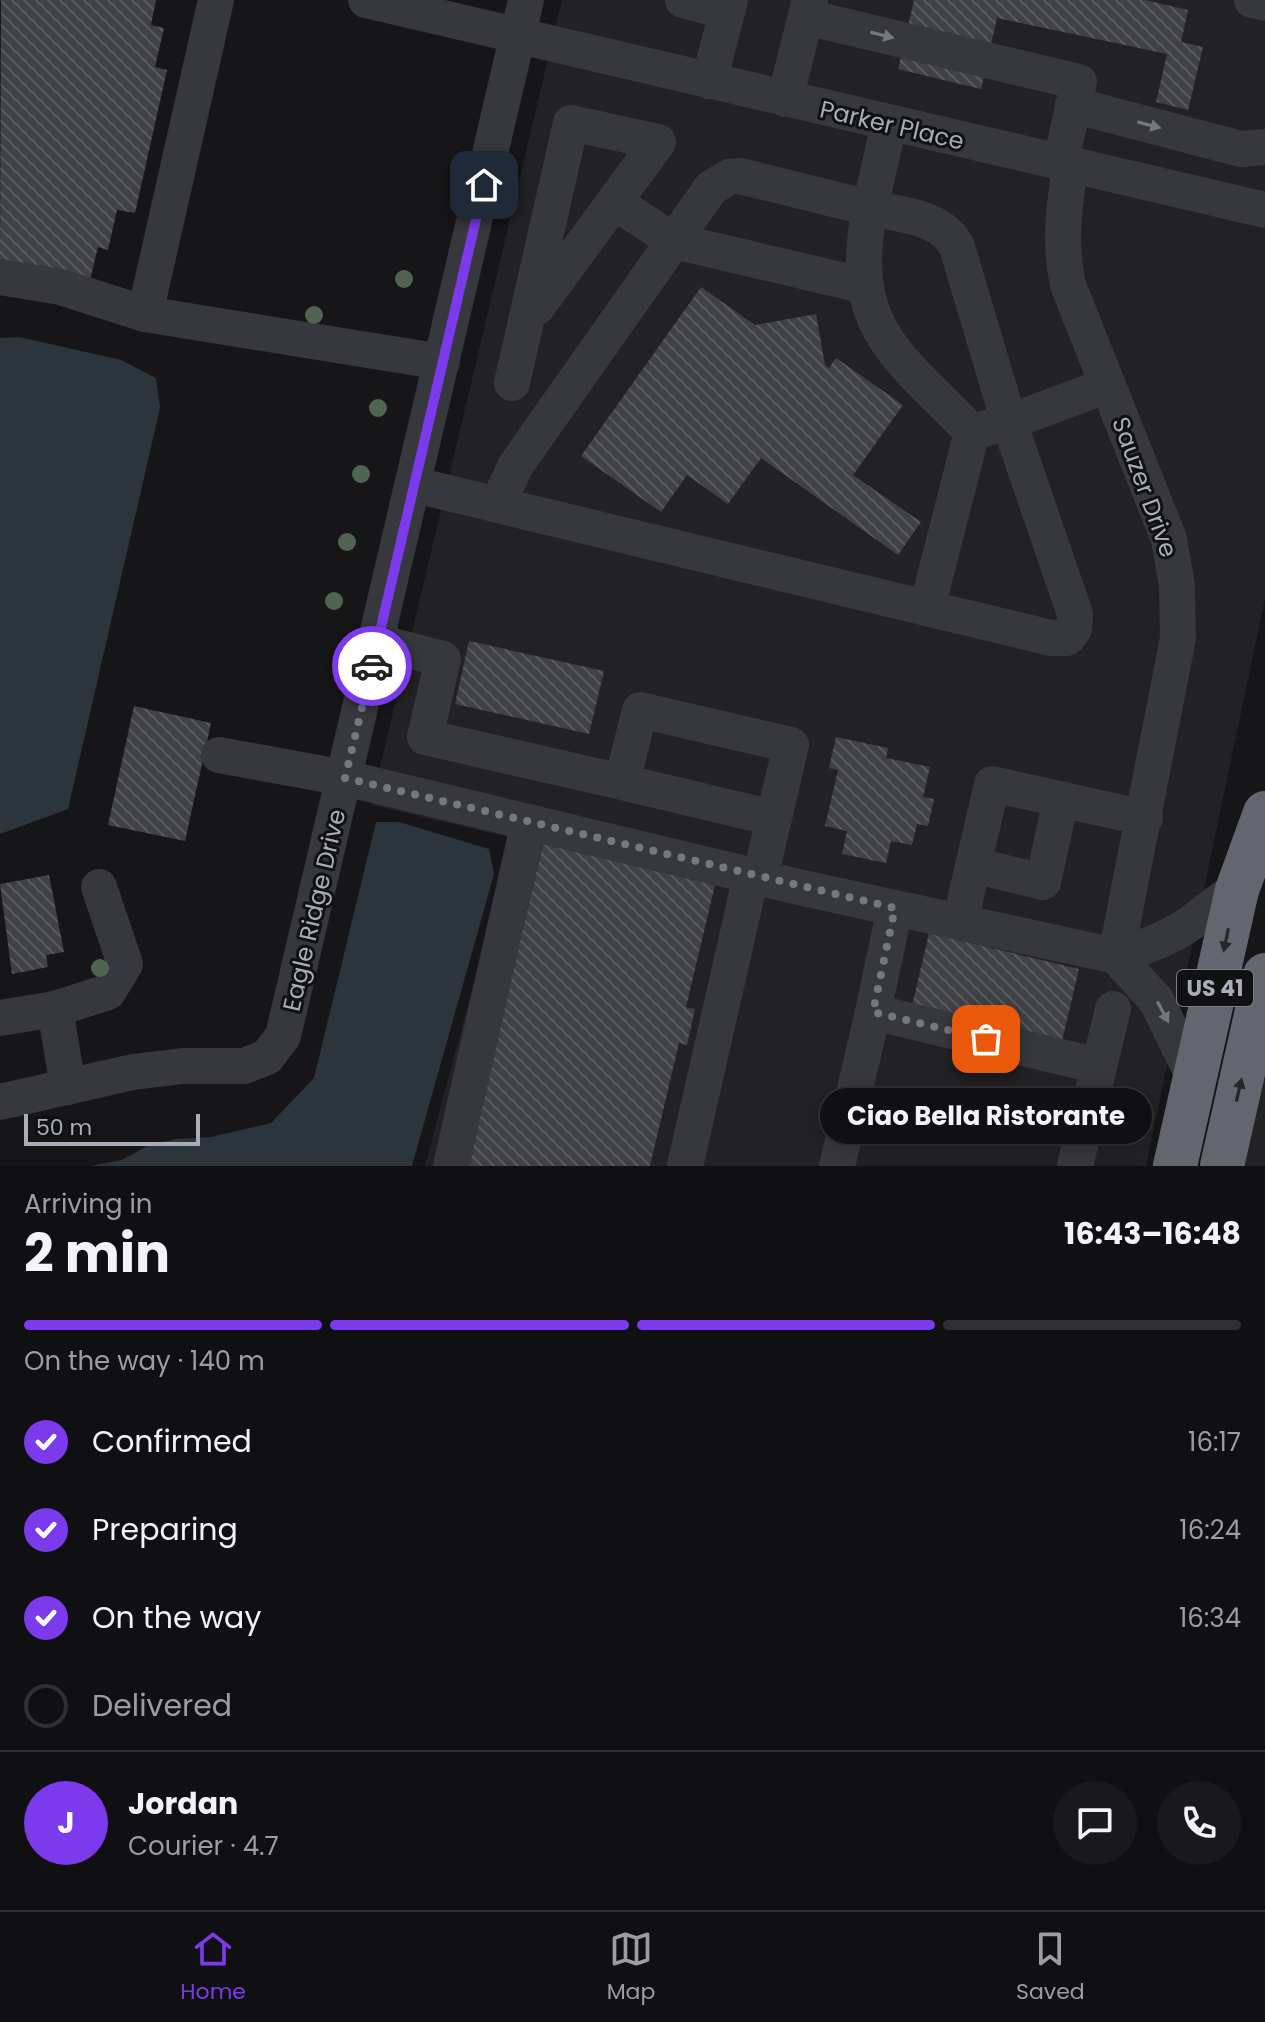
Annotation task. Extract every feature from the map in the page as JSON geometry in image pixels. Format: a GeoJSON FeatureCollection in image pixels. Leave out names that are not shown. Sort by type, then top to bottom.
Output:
{"type":"FeatureCollection","features":[{"type":"Feature","properties":{"kind":"highway","name":"US 41"},"geometry":{"type":"LineString","coordinates":[[1175,1166],[1237,890],[1265,813]]}},
{"type":"Feature","properties":{"kind":"highway","name":"US 41"},"geometry":{"type":"LineString","coordinates":[[1222,1166],[1263,996]]}},
{"type":"Feature","properties":{"kind":"street"},"geometry":{"type":"LineString","coordinates":[[145,314],[216,0]]}},
{"type":"Feature","properties":{"kind":"street","name":"Parker Place"},"geometry":{"type":"LineString","coordinates":[[366,0],[1265,210]]}},
{"type":"Feature","properties":{"kind":"street","name":"Eagle Ridge Drive"},"geometry":{"type":"LineString","coordinates":[[68,1087],[133,1072],[183,1066],[244,1066],[258,1062],[274,1049],[290,1015],[526,0]]}},
{"type":"Feature","properties":{"kind":"street"},"geometry":{"type":"LineString","coordinates":[[683,0],[728,6],[709,81]]}},
{"type":"Feature","properties":{"kind":"street"},"geometry":{"type":"LineString","coordinates":[[1252,0],[1265,3]]}},
{"type":"Feature","properties":{"kind":"street"},"geometry":{"type":"LineString","coordinates":[[785,99],[808,8],[1241,149],[1265,147]]}},
{"type":"Feature","properties":{"kind":"street","name":"Sauzer Drive"},"geometry":{"type":"LineString","coordinates":[[1076,94],[1065,165],[1062,259],[1078,315],[1169,539],[1177,586],[1178,638],[1116,956]]}},
{"type":"Feature","properties":{"kind":"street"},"geometry":{"type":"LineString","coordinates":[[512,383],[571,123],[658,142],[528,318]]}},
{"type":"Feature","properties":{"kind":"street"},"geometry":{"type":"LineString","coordinates":[[889,124],[864,239],[866,286],[875,325],[887,344],[972,432]]}},
{"type":"Feature","properties":{"kind":"street"},"geometry":{"type":"LineString","coordinates":[[415,485],[497,505],[1051,638],[1067,638],[1074,629],[1075,614],[1009,422],[950,234],[929,222],[740,176],[729,177],[711,188],[516,465],[497,505]]}},
{"type":"Feature","properties":{"kind":"street"},"geometry":{"type":"LineString","coordinates":[[614,202],[674,241],[866,286]]}},
{"type":"Feature","properties":{"kind":"street"},"geometry":{"type":"LineString","coordinates":[[0,277],[61,287],[145,314],[442,362]]}},
{"type":"Feature","properties":{"kind":"street"},"geometry":{"type":"LineString","coordinates":[[972,432],[1009,422],[1108,385]]}},
{"type":"Feature","properties":{"kind":"street"},"geometry":{"type":"LineString","coordinates":[[927,608],[972,432]]}},
{"type":"Feature","properties":{"kind":"street"},"geometry":{"type":"LineString","coordinates":[[377,642],[443,659],[425,737],[774,818]]}},
{"type":"Feature","properties":{"kind":"street"},"geometry":{"type":"LineString","coordinates":[[622,782],[640,710],[791,745],[685,1166]]}},
{"type":"Feature","properties":{"kind":"street"},"geometry":{"type":"LineString","coordinates":[[219,755],[345,778],[756,877],[1116,956],[1148,946],[1183,929],[1213,902],[1237,890]]}},
{"type":"Feature","properties":{"kind":"street"},"geometry":{"type":"LineString","coordinates":[[451,1166],[513,818],[511,756]]}},
{"type":"Feature","properties":{"kind":"street"},"geometry":{"type":"LineString","coordinates":[[960,922],[992,784],[1145,818]]}},
{"type":"Feature","properties":{"kind":"street"},"geometry":{"type":"LineString","coordinates":[[973,865],[1043,882],[1061,799]]}},
{"type":"Feature","properties":{"kind":"street"},"geometry":{"type":"LineString","coordinates":[[0,1018],[55,1009],[108,992],[125,964],[99,887]]}},
{"type":"Feature","properties":{"kind":"street"},"geometry":{"type":"LineString","coordinates":[[837,1166],[895,908]]}},
{"type":"Feature","properties":{"kind":"street"},"geometry":{"type":"LineString","coordinates":[[1116,956],[1156,1000],[1195,1079]]}},
{"type":"Feature","properties":{"kind":"street"},"geometry":{"type":"LineString","coordinates":[[0,1102],[68,1087],[55,1009]]}},
{"type":"Feature","properties":{"kind":"street"},"geometry":{"type":"LineString","coordinates":[[1075,1166],[1113,1009]]}},
{"type":"Feature","properties":{"kind":"street"},"geometry":{"type":"LineString","coordinates":[[873,1012],[1099,1066]]}},
{"type":"Feature","properties":{"kind":"shaded area"},"geometry":{"type":"Polygon","coordinates":[[[562,0],[1265,0],[1265,598],[1146,1166],[425,1166],[512,838],[371,805],[562,0]]]}},
{"type":"Feature","properties":{"kind":"shaded area"},"geometry":{"type":"Polygon","coordinates":[[[19,337],[121,360],[156,378],[160,408],[68,809],[0,834],[0,338],[19,337]]]}},
{"type":"Feature","properties":{"kind":"shaded area"},"geometry":{"type":"Polygon","coordinates":[[[376,822],[399,822],[489,849],[494,874],[412,1166],[90,1166],[122,1160],[149,1145],[211,1137],[271,1123],[314,1078],[376,822]]]}},
{"type":"Feature","properties":{"kind":"shaded area"},"geometry":{"type":"Polygon","coordinates":[[[1265,1018],[1265,1166],[1233,1166],[1265,1018]]]}},
{"type":"Feature","properties":{"kind":"building"},"geometry":{"type":"Polygon","coordinates":[[[1,0],[156,0],[151,25],[164,28],[155,67],[167,70],[135,213],[117,210],[108,250],[98,247],[90,280],[0,259],[1,0]]]}},
{"type":"Feature","properties":{"kind":"building"},"geometry":{"type":"Polygon","coordinates":[[[914,0],[1145,0],[1188,10],[1181,42],[1203,47],[1188,110],[1156,102],[1167,54],[997,18],[981,89],[898,69],[914,0]]]}},
{"type":"Feature","properties":{"kind":"building"},"geometry":{"type":"Polygon","coordinates":[[[701,287],[755,325],[816,314],[825,365],[829,368],[836,358],[903,405],[853,475],[921,522],[898,555],[761,458],[728,504],[687,475],[661,512],[581,456],[701,287]]]}},
{"type":"Feature","properties":{"kind":"building"},"geometry":{"type":"Polygon","coordinates":[[[469,641],[604,671],[589,734],[455,704],[469,641]]]}},
{"type":"Feature","properties":{"kind":"building"},"geometry":{"type":"Polygon","coordinates":[[[134,706],[211,723],[185,841],[108,825],[134,706]]]}},
{"type":"Feature","properties":{"kind":"building"},"geometry":{"type":"Polygon","coordinates":[[[836,737],[888,748],[886,758],[930,767],[923,797],[934,799],[928,826],[917,824],[912,845],[891,841],[886,863],[842,854],[847,831],[825,826],[838,770],[829,768],[836,737]]]}},
{"type":"Feature","properties":{"kind":"building"},"geometry":{"type":"Polygon","coordinates":[[[543,844],[715,885],[686,1007],[695,1009],[687,1045],[679,1043],[650,1166],[467,1166],[543,844]]]}},
{"type":"Feature","properties":{"kind":"building"},"geometry":{"type":"Polygon","coordinates":[[[49,875],[64,952],[46,955],[48,967],[12,974],[0,884],[49,875]]]}},
{"type":"Feature","properties":{"kind":"building"},"geometry":{"type":"Polygon","coordinates":[[[929,933],[1079,969],[1062,1041],[912,1006],[929,933]]]}},
{"type":"Feature","properties":{"kind":"way so far"},"geometry":{"type":"LineString","coordinates":[[372,666],[345,778],[895,908],[873,1012],[986,1039]]}},
{"type":"Feature","properties":{"kind":"place","name":"Ciao Bella Ristorante"},"geometry":{"type":"Point","coordinates":[986,1039]}},
{"type":"Feature","properties":{"kind":"route"},"geometry":{"type":"LineString","coordinates":[[372,666],[484,185]]}}]}
